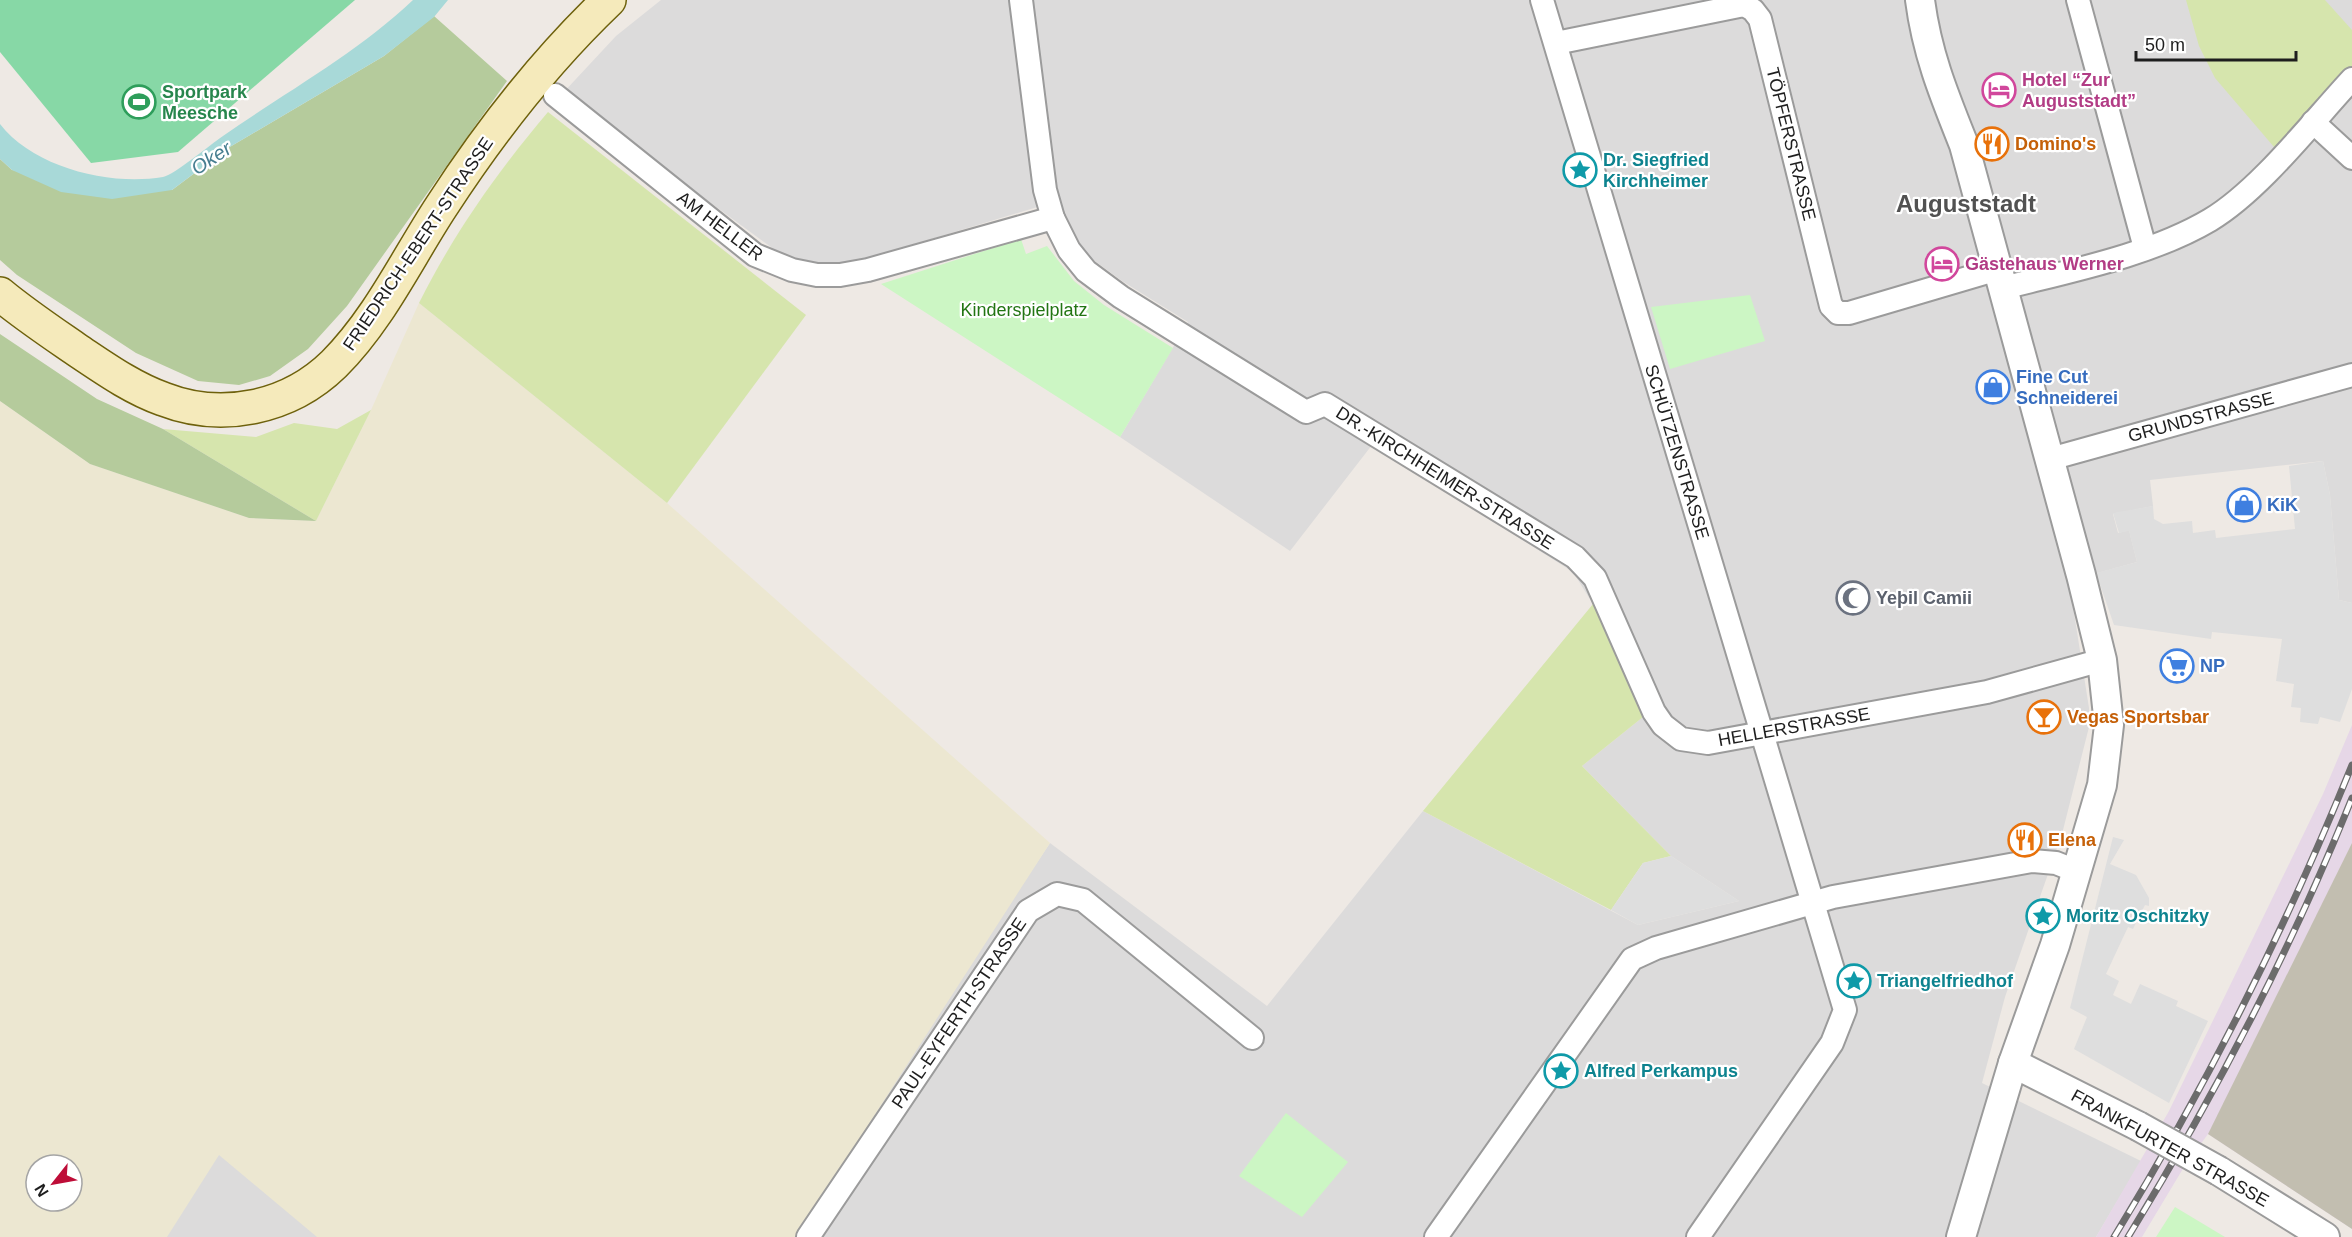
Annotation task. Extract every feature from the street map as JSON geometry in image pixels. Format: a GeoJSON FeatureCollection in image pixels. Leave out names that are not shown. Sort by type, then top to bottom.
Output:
{"type":"FeatureCollection","features":[{"type":"Feature","properties":{"kind":"main road","name":"FRIEDRICH-EBERT-STRASSE"},"geometry":{"type":"LineString","coordinates":[[0,294],[98,364],[163,399],[201,409],[224,411],[274,402],[298,391],[317,379],[347,350],[406,265],[472,161],[559,52],[609,0]]}},
{"type":"Feature","properties":{"kind":"street","name":"DR.-KIRCHHEIMER-STRASSE"},"geometry":{"type":"LineString","coordinates":[[1021,0],[1040,161],[1053,218],[1069,250],[1082,265],[1121,297],[1306,412],[1325,404],[1586,567]]}},
{"type":"Feature","properties":{"kind":"street","name":"SCHÜTZENSTRASSE"},"geometry":{"type":"LineString","coordinates":[[1542,0],[1845,1010],[1832,1043],[1698,1237]]}},
{"type":"Feature","properties":{"kind":"street"},"geometry":{"type":"LineString","coordinates":[[1920,0],[1927,41],[1942,94],[1964,145],[2050,459],[2102,660],[2108,704],[2108,752],[2102,785],[2055,945],[2013,1063],[1961,1237]]}},
{"type":"Feature","properties":{"kind":"street"},"geometry":{"type":"LineString","coordinates":[[2078,0],[2145,248]]}},
{"type":"Feature","properties":{"kind":"street","name":"TÖPFERSTRASSE"},"geometry":{"type":"LineString","coordinates":[[1556,44],[1744,5],[1753,10],[1760,19],[1832,306],[1838,312],[1849,313],[2000,278]]}},
{"type":"Feature","properties":{"kind":"street"},"geometry":{"type":"LineString","coordinates":[[2000,278],[2145,248],[2194,228],[2222,212],[2240,198],[2352,79]]}},
{"type":"Feature","properties":{"kind":"street","name":"AM HELLER"},"geometry":{"type":"LineString","coordinates":[[555,95],[754,255],[792,270],[817,275],[868,270],[1053,218]]}},
{"type":"Feature","properties":{"kind":"street"},"geometry":{"type":"LineString","coordinates":[[2313,122],[2352,158]]}},
{"type":"Feature","properties":{"kind":"street","name":"GRUNDSTRASSE"},"geometry":{"type":"LineString","coordinates":[[2050,459],[2352,375]]}},
{"type":"Feature","properties":{"kind":"street","name":"HELLERSTRASSE"},"geometry":{"type":"LineString","coordinates":[[1586,567],[1595,578],[1654,712],[1670,732],[1681,739],[1708,743],[1987,692],[2102,660]]}},
{"type":"Feature","properties":{"kind":"street"},"geometry":{"type":"LineString","coordinates":[[1436,1237],[1632,959],[1656,948],[1812,903],[2032,861],[2056,863],[2076,871]]}},
{"type":"Feature","properties":{"kind":"street","name":"PAUL-EYFERTH-STRASSE"},"geometry":{"type":"LineString","coordinates":[[818,1233],[1029,911],[1057,894],[1083,900],[1252,1038]]}},
{"type":"Feature","properties":{"kind":"street","name":"FRANKFURTER STRASSE"},"geometry":{"type":"LineString","coordinates":[[2013,1063],[2138,1126],[2218,1171],[2325,1237]]}},
{"type":"Feature","properties":{"kind":"shaded area"},"geometry":{"type":"Polygon","coordinates":[[[661,0],[2352,0],[2352,603],[2339,600],[2330,495],[2323,461],[2150,480],[2153,506],[2113,514],[2118,533],[2129,530],[2137,562],[2069,581],[2089,708],[2089,727],[2062,834],[2005,997],[1982,1083],[2141,1161],[2096,1237],[787,1237],[1050,843],[1267,1006],[1423,811],[1638,925],[1739,901],[1671,856],[1582,766],[1643,717],[1593,604],[1573,572],[1372,445],[1290,551],[1120,437],[1188,322],[1122,281],[1088,256],[1066,230],[1057,201],[829,270],[790,261],[562,94],[616,36],[661,0]]]}},
{"type":"Feature","properties":{"kind":"shaded area"},"geometry":{"type":"Polygon","coordinates":[[[419,303],[667,503],[1050,843],[796,1237],[317,1237],[219,1155],[167,1237],[0,1237],[0,401],[90,464],[249,518],[316,521],[371,410],[419,303]]]}},
{"type":"Feature","properties":{"kind":"shaded area"},"geometry":{"type":"Polygon","coordinates":[[[2323,461],[2330,495],[2339,600],[2352,603],[2352,689],[2340,722],[2320,717],[2318,724],[2300,722],[2301,708],[2291,707],[2294,684],[2276,681],[2282,639],[2212,632],[2211,639],[2114,625],[2096,573],[2137,562],[2129,531],[2119,533],[2113,513],[2153,506],[2154,519],[2163,524],[2192,521],[2193,533],[2215,530],[2216,538],[2295,529],[2289,466],[2323,461]]]}},
{"type":"Feature","properties":{"kind":"shaded area"},"geometry":{"type":"Polygon","coordinates":[[[2352,725],[2352,1229],[2208,1134],[2184,1167],[2142,1237],[2096,1237],[2169,1111],[2323,794],[2352,725]]]}},
{"type":"Feature","properties":{"kind":"shaded area"},"geometry":{"type":"Polygon","coordinates":[[[2113,837],[2124,840],[2110,864],[2136,875],[2149,898],[2149,906],[2145,905],[2133,929],[2128,927],[2106,974],[2119,981],[2113,995],[2131,1004],[2140,984],[2178,1001],[2176,1006],[2208,1021],[2169,1103],[2074,1049],[2087,1017],[2070,1008],[2113,837]]]}},
{"type":"Feature","properties":{"kind":"shaded area"},"geometry":{"type":"Polygon","coordinates":[[[2352,843],[2352,1229],[2208,1134],[2352,843]]]}},
{"type":"Feature","properties":{"kind":"shaded area"},"geometry":{"type":"Polygon","coordinates":[[[1671,856],[1739,901],[1638,925],[1611,910],[1643,863],[1671,856]]]}},
{"type":"Feature","properties":{"kind":"shaded area"},"geometry":{"type":"Polygon","coordinates":[[[219,1145],[333,1237],[162,1237],[219,1145]]]}},
{"type":"Feature","properties":{"kind":"green space","name":"Sportpark Meesche"},"geometry":{"type":"Polygon","coordinates":[[[0,0],[355,0],[178,152],[91,163],[0,52],[0,0]]]}},
{"type":"Feature","properties":{"kind":"green space"},"geometry":{"type":"Polygon","coordinates":[[[2186,0],[2325,0],[2352,30],[2352,73],[2280,154],[2215,78],[2199,46],[2186,0]]]}},
{"type":"Feature","properties":{"kind":"green space"},"geometry":{"type":"Polygon","coordinates":[[[434,16],[507,81],[347,306],[308,349],[270,376],[239,385],[198,381],[136,353],[17,275],[0,260],[0,159],[12,170],[172,190],[228,148],[384,56],[434,16]]]}},
{"type":"Feature","properties":{"kind":"green space"},"geometry":{"type":"Polygon","coordinates":[[[548,112],[806,315],[667,503],[419,303],[447,252],[478,203],[548,112]]]}},
{"type":"Feature","properties":{"kind":"green space","name":"Kinderspielplatz"},"geometry":{"type":"Polygon","coordinates":[[[1021,239],[1026,254],[1047,246],[1074,281],[1104,305],[1173,348],[1120,437],[881,284],[1021,239]]]}},
{"type":"Feature","properties":{"kind":"green space"},"geometry":{"type":"Polygon","coordinates":[[[1750,295],[1765,341],[1670,369],[1651,307],[1750,295]]]}},
{"type":"Feature","properties":{"kind":"green space"},"geometry":{"type":"Polygon","coordinates":[[[0,334],[97,399],[163,429],[316,521],[249,518],[90,464],[0,401],[0,334]]]}},
{"type":"Feature","properties":{"kind":"green space"},"geometry":{"type":"Polygon","coordinates":[[[371,410],[316,521],[163,429],[256,437],[294,423],[337,429],[371,410]]]}},
{"type":"Feature","properties":{"kind":"green space"},"geometry":{"type":"Polygon","coordinates":[[[1593,604],[1643,717],[1582,766],[1671,856],[1643,863],[1611,910],[1423,811],[1593,604]]]}},
{"type":"Feature","properties":{"kind":"green space"},"geometry":{"type":"Polygon","coordinates":[[[1286,1113],[1348,1162],[1302,1217],[1239,1176],[1286,1113]]]}},
{"type":"Feature","properties":{"kind":"green space"},"geometry":{"type":"Polygon","coordinates":[[[2175,1207],[2225,1237],[2156,1237],[2175,1207]]]}},
{"type":"Feature","properties":{"kind":"water","name":"Oker"},"geometry":{"type":"Polygon","coordinates":[[[413,0],[448,0],[434,17],[384,56],[228,148],[172,190],[112,199],[61,192],[12,170],[0,159],[0,124],[32,152],[74,170],[120,179],[163,177],[345,55],[413,0]]]}},
{"type":"Feature","properties":{"kind":"railway"},"geometry":{"type":"LineString","coordinates":[[2114,1237],[2181,1123],[2243,1006],[2300,886],[2352,765]]}},
{"type":"Feature","properties":{"kind":"railway"},"geometry":{"type":"LineString","coordinates":[[2128,1237],[2221,1077],[2277,967],[2352,798]]}},
{"type":"Feature","properties":{"kind":"place","name":"Hotel “Zur Auguststadt”"},"geometry":{"type":"Point","coordinates":[1999,90]}},
{"type":"Feature","properties":{"kind":"place","name":"Sportpark Meesche"},"geometry":{"type":"Point","coordinates":[139,102]}},
{"type":"Feature","properties":{"kind":"place","name":"Domino's"},"geometry":{"type":"Point","coordinates":[1992,144]}},
{"type":"Feature","properties":{"kind":"place","name":"Dr. Siegfried Kirchheimer"},"geometry":{"type":"Point","coordinates":[1580,170]}},
{"type":"Feature","properties":{"kind":"place","name":"Gästehaus Werner"},"geometry":{"type":"Point","coordinates":[1942,264]}},
{"type":"Feature","properties":{"kind":"place","name":"Fine Cut Schneiderei"},"geometry":{"type":"Point","coordinates":[1993,387]}},
{"type":"Feature","properties":{"kind":"place","name":"KiK"},"geometry":{"type":"Point","coordinates":[2244,505]}},
{"type":"Feature","properties":{"kind":"place","name":"Yeþil Camii"},"geometry":{"type":"Point","coordinates":[1853,598]}},
{"type":"Feature","properties":{"kind":"place","name":"NP"},"geometry":{"type":"Point","coordinates":[2177,666]}},
{"type":"Feature","properties":{"kind":"place","name":"Vegas Sportsbar"},"geometry":{"type":"Point","coordinates":[2044,717]}},
{"type":"Feature","properties":{"kind":"place","name":"Elena"},"geometry":{"type":"Point","coordinates":[2025,840]}},
{"type":"Feature","properties":{"kind":"place","name":"Moritz Oschitzky"},"geometry":{"type":"Point","coordinates":[2043,916]}},
{"type":"Feature","properties":{"kind":"place","name":"Triangelfriedhof"},"geometry":{"type":"Point","coordinates":[1854,981]}},
{"type":"Feature","properties":{"kind":"place","name":"Alfred Perkampus"},"geometry":{"type":"Point","coordinates":[1561,1071]}},
{"type":"Feature","properties":{"kind":"district","name":"Auguststadt"},"geometry":{"type":"Point","coordinates":[1966,204]}}]}
